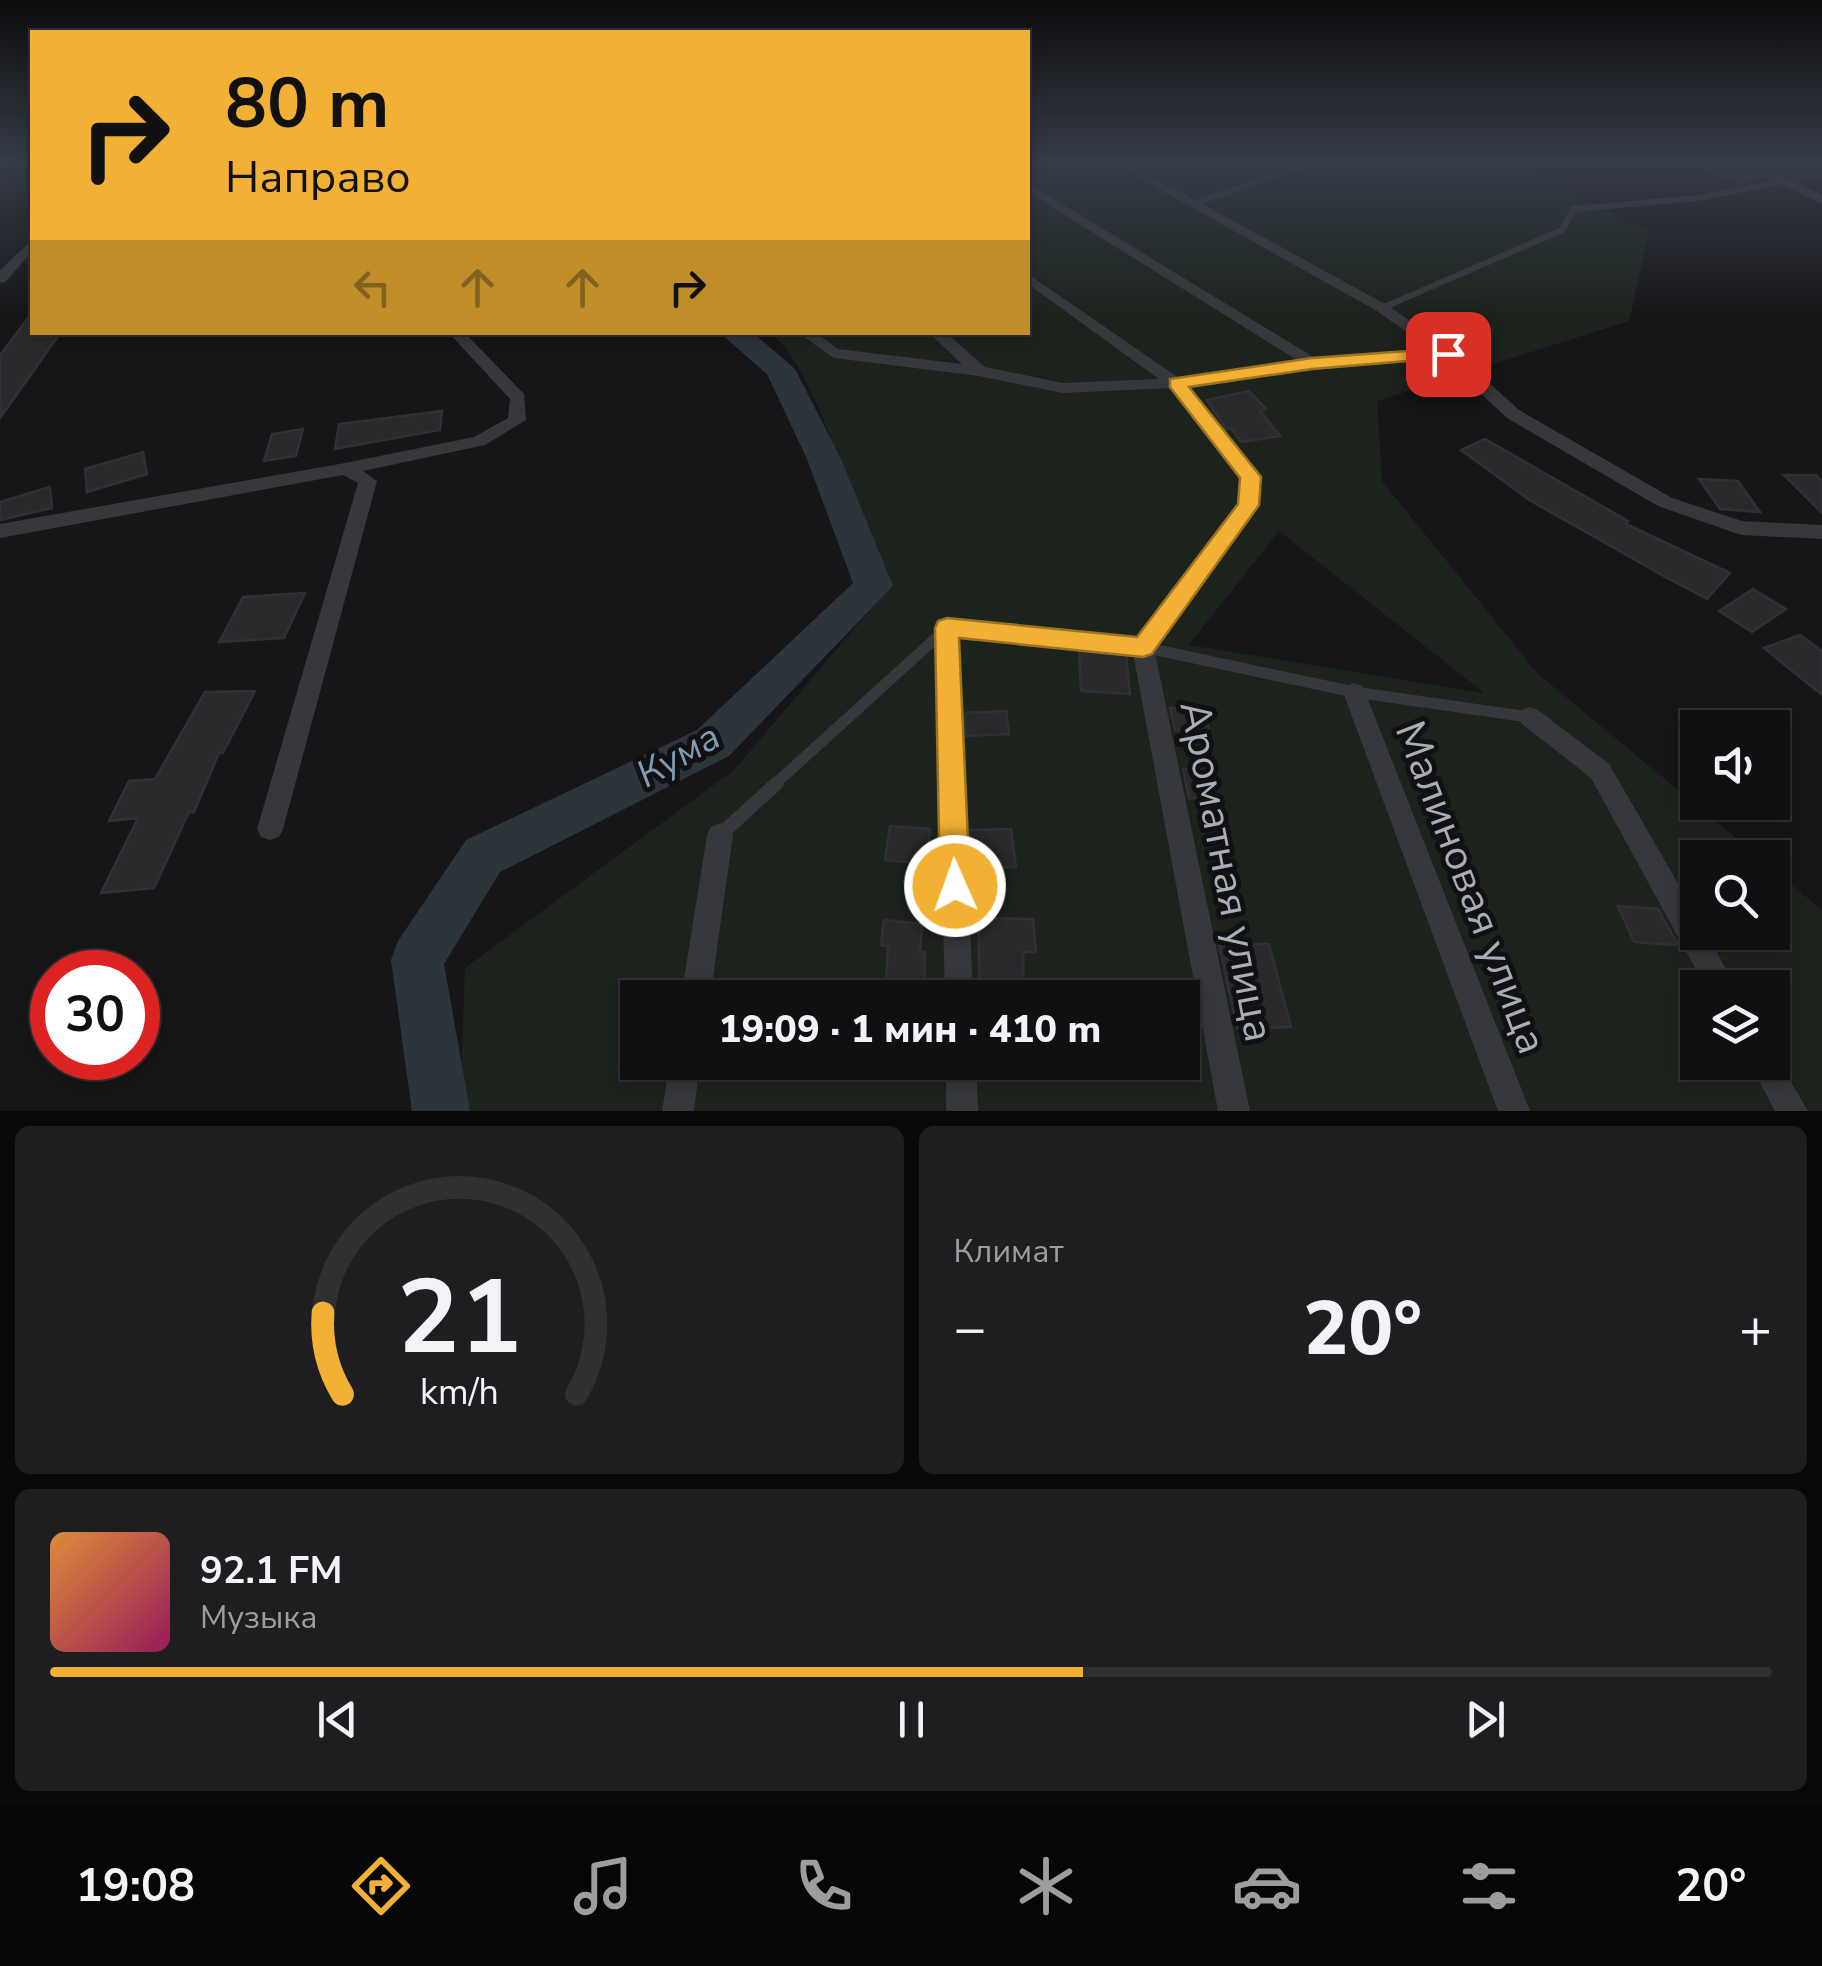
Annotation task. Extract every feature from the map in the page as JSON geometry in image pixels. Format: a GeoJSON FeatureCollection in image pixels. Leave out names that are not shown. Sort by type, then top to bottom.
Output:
{"type":"FeatureCollection","features":[{"type":"Feature","properties":{"kind":"street"},"geometry":{"type":"LineString","coordinates":[[1069,213],[1312,364]]}},
{"type":"Feature","properties":{"kind":"street"},"geometry":{"type":"LineString","coordinates":[[1208,213],[1382,308],[1448,354],[1513,414],[1665,502],[1742,528],[1822,532]]}},
{"type":"Feature","properties":{"kind":"street"},"geometry":{"type":"LineString","coordinates":[[0,280],[30,246]]}},
{"type":"Feature","properties":{"kind":"street"},"geometry":{"type":"LineString","coordinates":[[1030,279],[1176,383],[1250,477],[1248,505],[1143,647]]}},
{"type":"Feature","properties":{"kind":"street"},"geometry":{"type":"LineString","coordinates":[[0,531],[480,441],[517,420],[518,398],[458,335]]}},
{"type":"Feature","properties":{"kind":"street"},"geometry":{"type":"LineString","coordinates":[[808,335],[834,353],[979,371],[1063,388],[1176,383],[1312,364],[1448,354]]}},
{"type":"Feature","properties":{"kind":"street"},"geometry":{"type":"LineString","coordinates":[[937,335],[979,371]]}},
{"type":"Feature","properties":{"kind":"street"},"geometry":{"type":"LineString","coordinates":[[270,829],[368,481],[345,469]]}},
{"type":"Feature","properties":{"kind":"street"},"geometry":{"type":"LineString","coordinates":[[947,628],[957,980]]}},
{"type":"Feature","properties":{"kind":"street","name":"Ароматная улица"},"geometry":{"type":"LineString","coordinates":[[1143,647],[1234,1111]]}},
{"type":"Feature","properties":{"kind":"street","name":"Малиновая улица"},"geometry":{"type":"LineString","coordinates":[[1354,692],[1514,1111]]}},
{"type":"Feature","properties":{"kind":"street"},"geometry":{"type":"LineString","coordinates":[[1530,717],[1600,771],[1712,970]]}},
{"type":"Feature","properties":{"kind":"street"},"geometry":{"type":"LineString","coordinates":[[698,980],[720,835]]}},
{"type":"Feature","properties":{"kind":"street"},"geometry":{"type":"LineString","coordinates":[[678,1111],[682,1080]]}},
{"type":"Feature","properties":{"kind":"street"},"geometry":{"type":"LineString","coordinates":[[961,1080],[962,1111]]}},
{"type":"Feature","properties":{"kind":"street"},"geometry":{"type":"LineString","coordinates":[[1774,1080],[1792,1111]]}},
{"type":"Feature","properties":{"kind":"lane"},"geometry":{"type":"LineString","coordinates":[[1382,308],[1562,230],[1572,213]]}},
{"type":"Feature","properties":{"kind":"lane"},"geometry":{"type":"LineString","coordinates":[[720,835],[947,628],[1143,647],[1354,692],[1530,717]]}},
{"type":"Feature","properties":{"kind":"shaded area"},"geometry":{"type":"Polygon","coordinates":[[[1030,213],[1610,213],[1649,232],[1629,321],[1377,401],[1382,481],[1537,673],[1680,792],[1680,820],[1714,820],[1738,840],[1680,840],[1680,950],[1790,950],[1790,883],[1822,910],[1822,1111],[460,1111],[465,968],[734,770],[882,596],[837,455],[806,382],[773,335],[1030,335],[1030,213]],[[1279,531],[1189,645],[1483,693],[1279,531]]]}},
{"type":"Feature","properties":{"kind":"building"},"geometry":{"type":"Polygon","coordinates":[[[30,316],[30,335],[59,335],[0,418],[0,355],[30,316]]]}},
{"type":"Feature","properties":{"kind":"building"},"geometry":{"type":"Polygon","coordinates":[[[1249,391],[1266,409],[1260,411],[1280,436],[1241,442],[1231,428],[1226,429],[1207,400],[1249,391]]]}},
{"type":"Feature","properties":{"kind":"building"},"geometry":{"type":"Polygon","coordinates":[[[442,411],[440,430],[335,449],[339,424],[442,411]]]}},
{"type":"Feature","properties":{"kind":"building"},"geometry":{"type":"Polygon","coordinates":[[[303,429],[296,456],[264,461],[272,434],[303,429]]]}},
{"type":"Feature","properties":{"kind":"building"},"geometry":{"type":"Polygon","coordinates":[[[1485,439],[1628,521],[1626,524],[1730,573],[1707,599],[1669,579],[1531,501],[1461,450],[1485,439]]]}},
{"type":"Feature","properties":{"kind":"building"},"geometry":{"type":"Polygon","coordinates":[[[143,452],[147,474],[87,492],[85,469],[143,452]]]}},
{"type":"Feature","properties":{"kind":"building"},"geometry":{"type":"Polygon","coordinates":[[[1784,475],[1816,475],[1822,481],[1822,513],[1784,475]]]}},
{"type":"Feature","properties":{"kind":"building"},"geometry":{"type":"Polygon","coordinates":[[[1699,479],[1738,481],[1760,512],[1720,509],[1699,479]]]}},
{"type":"Feature","properties":{"kind":"building"},"geometry":{"type":"Polygon","coordinates":[[[50,487],[52,508],[0,520],[0,502],[50,487]]]}},
{"type":"Feature","properties":{"kind":"building"},"geometry":{"type":"Polygon","coordinates":[[[1753,589],[1786,609],[1752,632],[1719,611],[1753,589]]]}},
{"type":"Feature","properties":{"kind":"building"},"geometry":{"type":"Polygon","coordinates":[[[305,593],[284,638],[219,642],[243,597],[305,593]]]}},
{"type":"Feature","properties":{"kind":"building"},"geometry":{"type":"Polygon","coordinates":[[[1800,635],[1822,651],[1822,695],[1764,648],[1800,635]]]}},
{"type":"Feature","properties":{"kind":"building"},"geometry":{"type":"Polygon","coordinates":[[[1079,650],[1126,655],[1130,694],[1081,691],[1079,650]]]}},
{"type":"Feature","properties":{"kind":"building"},"geometry":{"type":"Polygon","coordinates":[[[255,691],[223,753],[219,753],[194,812],[189,812],[154,888],[101,893],[138,818],[109,821],[129,781],[155,779],[205,692],[255,691]]]}},
{"type":"Feature","properties":{"kind":"building"},"geometry":{"type":"Polygon","coordinates":[[[1170,708],[1205,710],[1209,731],[1175,730],[1170,708]]]}},
{"type":"Feature","properties":{"kind":"building"},"geometry":{"type":"Polygon","coordinates":[[[1006,711],[1009,734],[966,736],[965,713],[1006,711]]]}},
{"type":"Feature","properties":{"kind":"building"},"geometry":{"type":"Polygon","coordinates":[[[1183,769],[1205,770],[1210,799],[1189,798],[1183,769]]]}},
{"type":"Feature","properties":{"kind":"building"},"geometry":{"type":"Polygon","coordinates":[[[890,826],[930,829],[926,864],[885,860],[890,826]]]}},
{"type":"Feature","properties":{"kind":"building"},"geometry":{"type":"Polygon","coordinates":[[[1011,829],[1016,867],[972,868],[970,830],[1011,829]]]}},
{"type":"Feature","properties":{"kind":"building"},"geometry":{"type":"Polygon","coordinates":[[[1618,906],[1658,909],[1678,945],[1634,942],[1618,906]]]}},
{"type":"Feature","properties":{"kind":"building"},"geometry":{"type":"Polygon","coordinates":[[[978,918],[1033,919],[1036,952],[1023,952],[1024,980],[980,980],[978,918]]]}},
{"type":"Feature","properties":{"kind":"building"},"geometry":{"type":"Polygon","coordinates":[[[884,920],[922,924],[920,952],[925,952],[924,980],[886,980],[888,946],[881,945],[884,920]]]}},
{"type":"Feature","properties":{"kind":"building"},"geometry":{"type":"Polygon","coordinates":[[[1269,944],[1291,1027],[1237,1028],[1219,945],[1269,944]]]}},
{"type":"Feature","properties":{"kind":"waterway","name":"Кума"},"geometry":{"type":"LineString","coordinates":[[441,1111],[417,960],[483,856],[713,743],[874,586],[824,459],[780,369],[737,335]]}},
{"type":"Feature","properties":{"kind":"route"},"geometry":{"type":"LineString","coordinates":[[955,886],[947,628],[1143,647],[1248,505],[1250,477],[1176,383],[1312,364],[1448,354]]}}]}
